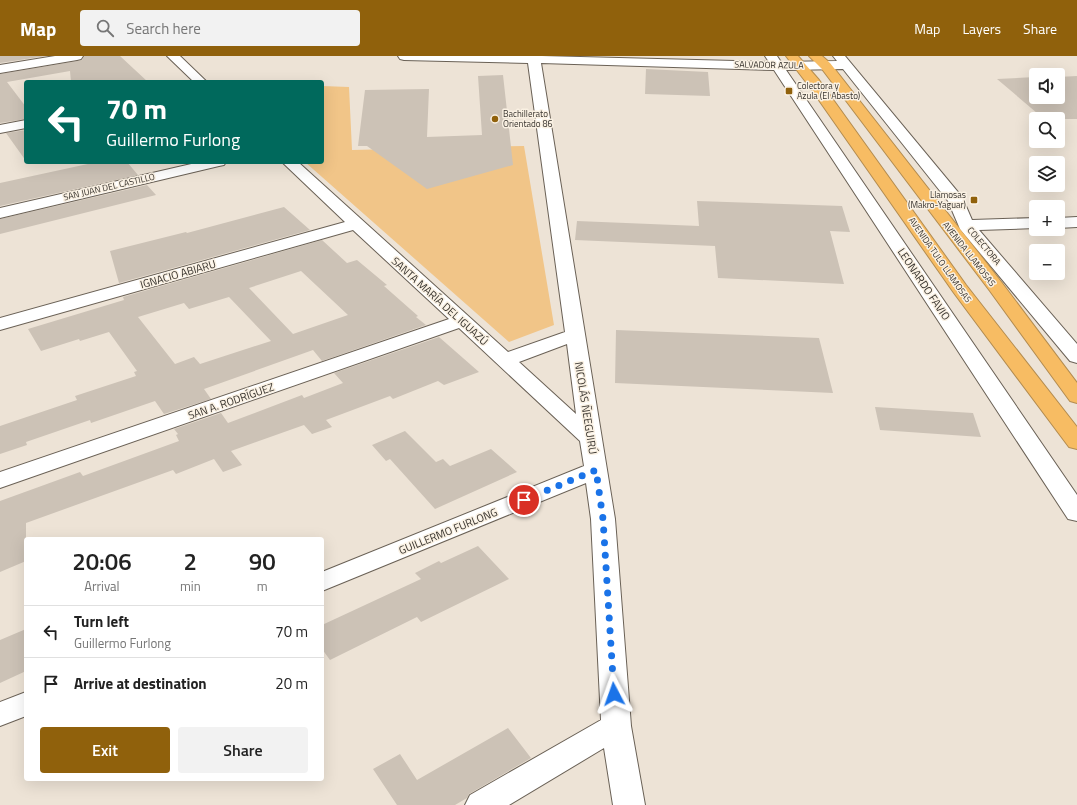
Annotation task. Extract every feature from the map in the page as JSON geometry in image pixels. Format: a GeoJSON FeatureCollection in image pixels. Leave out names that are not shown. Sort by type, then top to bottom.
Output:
{"type":"FeatureCollection","features":[{"type":"Feature","properties":{"kind":"highway","name":"AVENIDA TULO LLAMOSAS"},"geometry":{"type":"LineString","coordinates":[[786,61],[1077,442]]}},
{"type":"Feature","properties":{"kind":"highway","name":"AVENIDA LLAMOSAS"},"geometry":{"type":"LineString","coordinates":[[832,61],[947,225],[996,287],[1077,397]]}},
{"type":"Feature","properties":{"kind":"street"},"geometry":{"type":"LineString","coordinates":[[0,69],[77,56]]}},
{"type":"Feature","properties":{"kind":"street"},"geometry":{"type":"LineString","coordinates":[[173,56],[199,80]]}},
{"type":"Feature","properties":{"kind":"street","name":"SALVADOR AZULA"},"geometry":{"type":"LineString","coordinates":[[404,56],[534,60],[832,61]]}},
{"type":"Feature","properties":{"kind":"street","name":"NICOLÁS ÑEEGUIRÚ"},"geometry":{"type":"LineString","coordinates":[[534,60],[603,519],[616,726],[629,805]]}},
{"type":"Feature","properties":{"kind":"street","name":"LEONARDO FAVIO"},"geometry":{"type":"LineString","coordinates":[[786,61],[1077,513]]}},
{"type":"Feature","properties":{"kind":"street","name":"COLECTORA"},"geometry":{"type":"LineString","coordinates":[[832,61],[956,200],[966,225],[1077,357]]}},
{"type":"Feature","properties":{"kind":"street"},"geometry":{"type":"LineString","coordinates":[[0,129],[24,124]]}},
{"type":"Feature","properties":{"kind":"street","name":"SAN JUAN DEL CASTILLO"},"geometry":{"type":"LineString","coordinates":[[0,213],[210,164]]}},
{"type":"Feature","properties":{"kind":"street","name":"SANTA MARÍA DEL IGUAZÚ"},"geometry":{"type":"LineString","coordinates":[[291,164],[591,439]]}},
{"type":"Feature","properties":{"kind":"street"},"geometry":{"type":"LineString","coordinates":[[1065,223],[1077,222]]}},
{"type":"Feature","properties":{"kind":"street"},"geometry":{"type":"LineString","coordinates":[[966,225],[1029,223]]}},
{"type":"Feature","properties":{"kind":"street","name":"IGNACIO ABIARU"},"geometry":{"type":"LineString","coordinates":[[0,324],[356,224]]}},
{"type":"Feature","properties":{"kind":"street","name":"SAN A. RODRÍGUEZ"},"geometry":{"type":"LineString","coordinates":[[0,480],[462,321]]}},
{"type":"Feature","properties":{"kind":"street"},"geometry":{"type":"LineString","coordinates":[[504,360],[575,335]]}},
{"type":"Feature","properties":{"kind":"street","name":"GUILLERMO FURLONG"},"geometry":{"type":"LineString","coordinates":[[324,581],[596,470]]}},
{"type":"Feature","properties":{"kind":"street"},"geometry":{"type":"LineString","coordinates":[[0,714],[24,705]]}},
{"type":"Feature","properties":{"kind":"street"},"geometry":{"type":"LineString","coordinates":[[481,805],[616,726]]}},
{"type":"Feature","properties":{"kind":"shaded area"},"geometry":{"type":"Polygon","coordinates":[[[324,86],[349,87],[352,150],[524,146],[554,325],[509,342],[307,164],[324,164],[324,86]]]}},
{"type":"Feature","properties":{"kind":"building"},"geometry":{"type":"Polygon","coordinates":[[[0,56],[46,56],[0,63],[0,56]]]}},
{"type":"Feature","properties":{"kind":"building"},"geometry":{"type":"Polygon","coordinates":[[[84,56],[120,56],[146,80],[71,80],[70,71],[7,82],[24,104],[24,119],[0,123],[0,74],[82,60],[84,56]]]}},
{"type":"Feature","properties":{"kind":"building"},"geometry":{"type":"Polygon","coordinates":[[[646,69],[708,72],[710,96],[645,94],[646,69]]]}},
{"type":"Feature","properties":{"kind":"building"},"geometry":{"type":"Polygon","coordinates":[[[503,75],[513,165],[427,189],[367,146],[358,146],[365,90],[429,89],[427,137],[482,135],[478,76],[503,75]]]}},
{"type":"Feature","properties":{"kind":"building"},"geometry":{"type":"Polygon","coordinates":[[[1077,76],[1077,119],[1065,119],[1065,112],[1036,112],[997,79],[1029,77],[1029,104],[1065,104],[1065,77],[1077,76]]]}},
{"type":"Feature","properties":{"kind":"building"},"geometry":{"type":"Polygon","coordinates":[[[24,130],[24,158],[6,133],[24,130]]]}},
{"type":"Feature","properties":{"kind":"building"},"geometry":{"type":"Polygon","coordinates":[[[88,164],[129,164],[138,175],[0,206],[0,183],[88,164]]]}},
{"type":"Feature","properties":{"kind":"building"},"geometry":{"type":"Polygon","coordinates":[[[147,185],[156,195],[0,234],[0,219],[147,185]]]}},
{"type":"Feature","properties":{"kind":"building"},"geometry":{"type":"Polygon","coordinates":[[[697,201],[842,206],[850,232],[830,231],[844,284],[718,278],[715,246],[575,240],[577,221],[699,226],[697,201]]]}},
{"type":"Feature","properties":{"kind":"building"},"geometry":{"type":"Polygon","coordinates":[[[284,207],[310,230],[119,283],[110,251],[186,232],[187,233],[284,207]]]}},
{"type":"Feature","properties":{"kind":"building"},"geometry":{"type":"Polygon","coordinates":[[[322,240],[347,263],[357,260],[387,285],[384,286],[426,325],[322,361],[313,350],[204,389],[211,399],[164,414],[155,401],[91,423],[90,420],[26,442],[27,445],[0,454],[0,426],[77,400],[75,396],[136,376],[134,372],[137,371],[109,332],[80,341],[79,339],[41,351],[28,329],[124,300],[123,297],[322,240]],[[301,271],[249,288],[293,334],[348,315],[301,271]],[[229,297],[189,309],[184,303],[138,317],[175,364],[194,357],[200,364],[271,341],[229,297]]]}},
{"type":"Feature","properties":{"kind":"building"},"geometry":{"type":"Polygon","coordinates":[[[616,330],[819,338],[833,393],[615,383],[616,330]]]}},
{"type":"Feature","properties":{"kind":"building"},"geometry":{"type":"Polygon","coordinates":[[[439,337],[479,372],[444,385],[438,381],[393,399],[390,396],[326,420],[332,427],[312,434],[304,425],[231,451],[242,465],[223,472],[214,459],[176,474],[173,470],[26,523],[26,537],[24,537],[24,562],[0,572],[0,501],[80,472],[83,476],[179,441],[176,435],[178,434],[174,429],[221,413],[228,423],[302,395],[304,398],[343,383],[334,373],[439,337]]]}},
{"type":"Feature","properties":{"kind":"building"},"geometry":{"type":"Polygon","coordinates":[[[875,407],[973,413],[981,437],[880,430],[875,407]]]}},
{"type":"Feature","properties":{"kind":"building"},"geometry":{"type":"Polygon","coordinates":[[[405,431],[436,462],[443,459],[450,466],[491,449],[517,472],[435,509],[390,459],[386,461],[372,445],[405,431]]]}},
{"type":"Feature","properties":{"kind":"building"},"geometry":{"type":"Polygon","coordinates":[[[478,546],[509,579],[421,622],[417,617],[330,660],[324,652],[324,624],[421,579],[415,573],[439,561],[441,563],[478,546]]]}},
{"type":"Feature","properties":{"kind":"building"},"geometry":{"type":"Polygon","coordinates":[[[24,630],[24,672],[0,683],[0,640],[24,630]]]}},
{"type":"Feature","properties":{"kind":"building"},"geometry":{"type":"Polygon","coordinates":[[[508,728],[531,758],[469,794],[467,798],[455,805],[397,805],[373,769],[400,754],[417,780],[508,728]]]}},
{"type":"Feature","properties":{"kind":"place","name":"Colectora y Azula (El Abasto)"},"geometry":{"type":"Point","coordinates":[789,91]}},
{"type":"Feature","properties":{"kind":"place","name":"Bachillerato Orientado 86"},"geometry":{"type":"Point","coordinates":[495,119]}},
{"type":"Feature","properties":{"kind":"place","name":"Llamosas (Makro-Yaguar)"},"geometry":{"type":"Point","coordinates":[974,200]}},
{"type":"Feature","properties":{"kind":"route"},"geometry":{"type":"LineString","coordinates":[[524,500],[596,470],[603,519],[614,694]]}}]}
